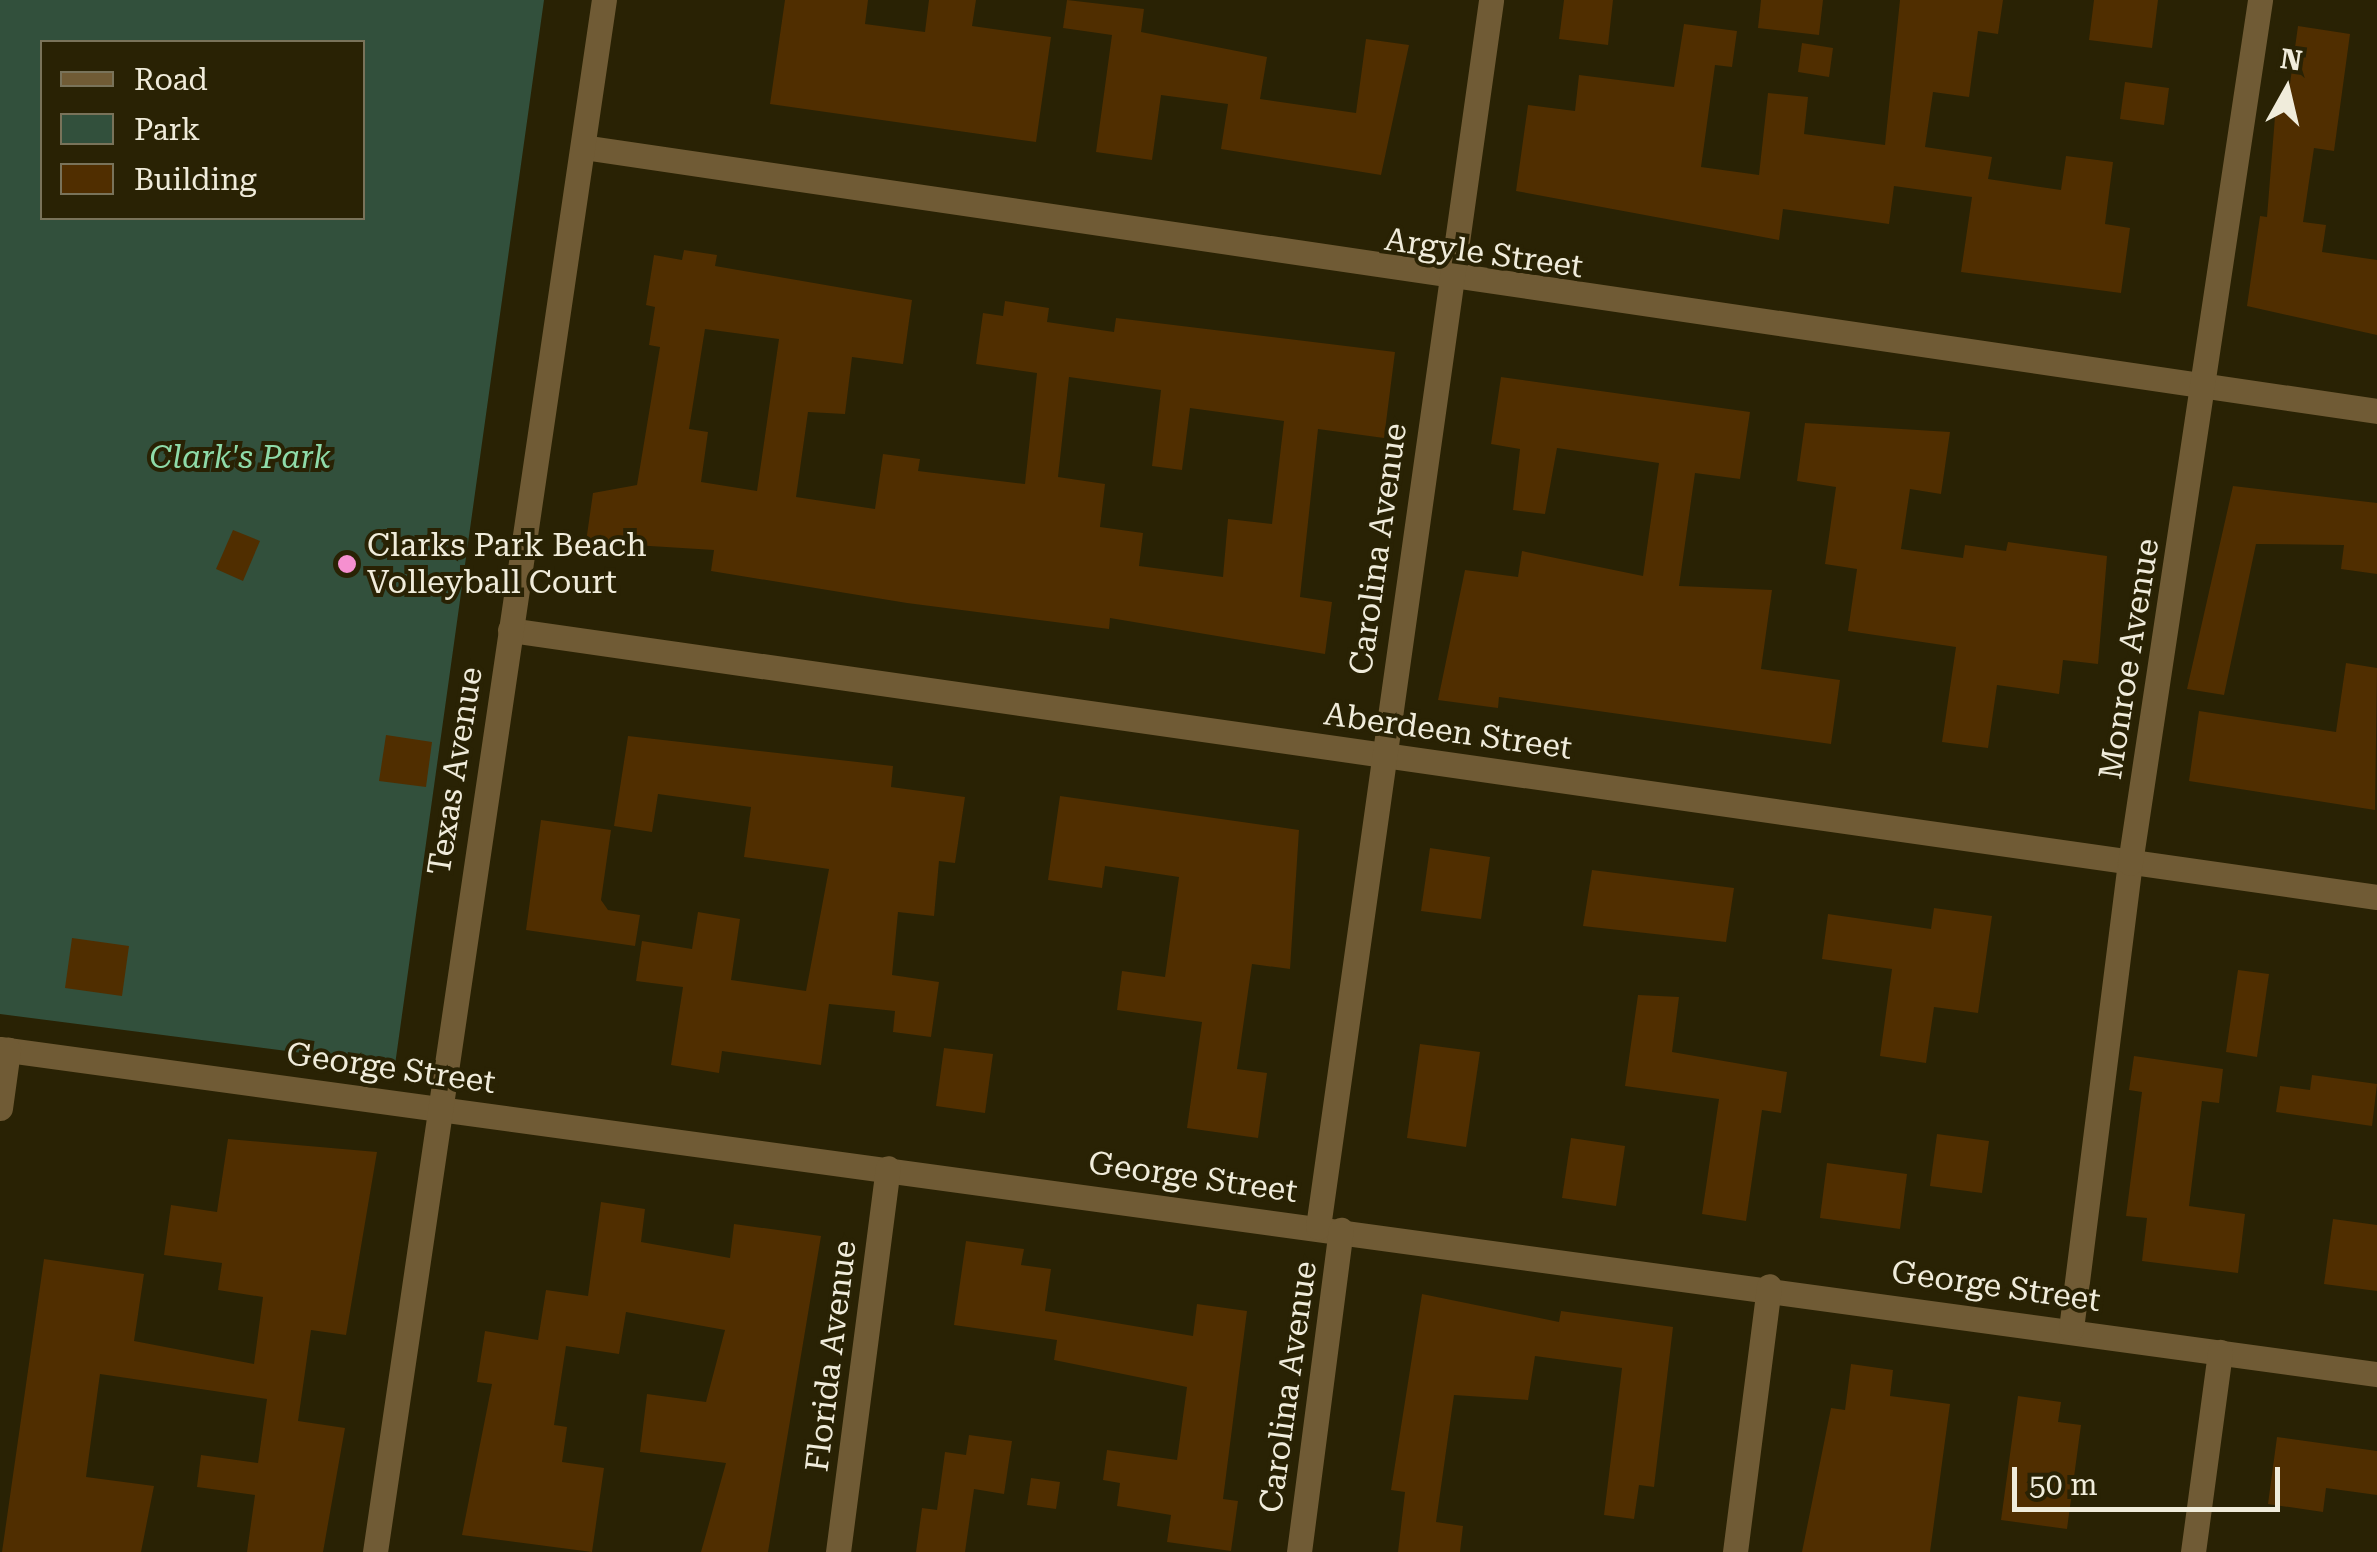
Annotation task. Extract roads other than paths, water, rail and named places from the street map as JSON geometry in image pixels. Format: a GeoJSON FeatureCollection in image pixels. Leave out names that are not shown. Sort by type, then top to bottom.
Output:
{"type":"FeatureCollection","features":[{"type":"Feature","properties":{"kind":"street","name":"Texas Avenue"},"geometry":{"type":"LineString","coordinates":[[375,1552],[436,1106],[604,0]]}},
{"type":"Feature","properties":{"kind":"street","name":"Carolina Avenue"},"geometry":{"type":"LineString","coordinates":[[1298,1552],[1381,754],[1491,0]]}},
{"type":"Feature","properties":{"kind":"street","name":"Monroe Avenue"},"geometry":{"type":"LineString","coordinates":[[2071,1329],[2130,863],[2260,0]]}},
{"type":"Feature","properties":{"kind":"street","name":"Argyle Street"},"geometry":{"type":"LineString","coordinates":[[583,148],[1450,281],[2377,411]]}},
{"type":"Feature","properties":{"kind":"street","name":"Aberdeen Street"},"geometry":{"type":"LineString","coordinates":[[510,630],[2377,897]]}},
{"type":"Feature","properties":{"kind":"street","name":"George Street"},"geometry":{"type":"LineString","coordinates":[[4,1049],[1769,1286],[2377,1374]]}},
{"type":"Feature","properties":{"kind":"street"},"geometry":{"type":"LineString","coordinates":[[0,1108],[4,1049]]}},
{"type":"Feature","properties":{"kind":"street","name":"Florida Avenue"},"geometry":{"type":"LineString","coordinates":[[838,1552],[888,1168]]}},
{"type":"Feature","properties":{"kind":"street"},"geometry":{"type":"LineString","coordinates":[[1734,1552],[1769,1286]]}},
{"type":"Feature","properties":{"kind":"street"},"geometry":{"type":"LineString","coordinates":[[2193,1552],[2220,1352]]}},
{"type":"Feature","properties":{"kind":"place","name":"Clarks Park Beach Volleyball Court"},"geometry":{"type":"Point","coordinates":[347,564]}},
{"type":"Feature","properties":{"kind":"park label","name":"Clark's Park"},"geometry":{"type":"Point","coordinates":[240,457]}}]}
